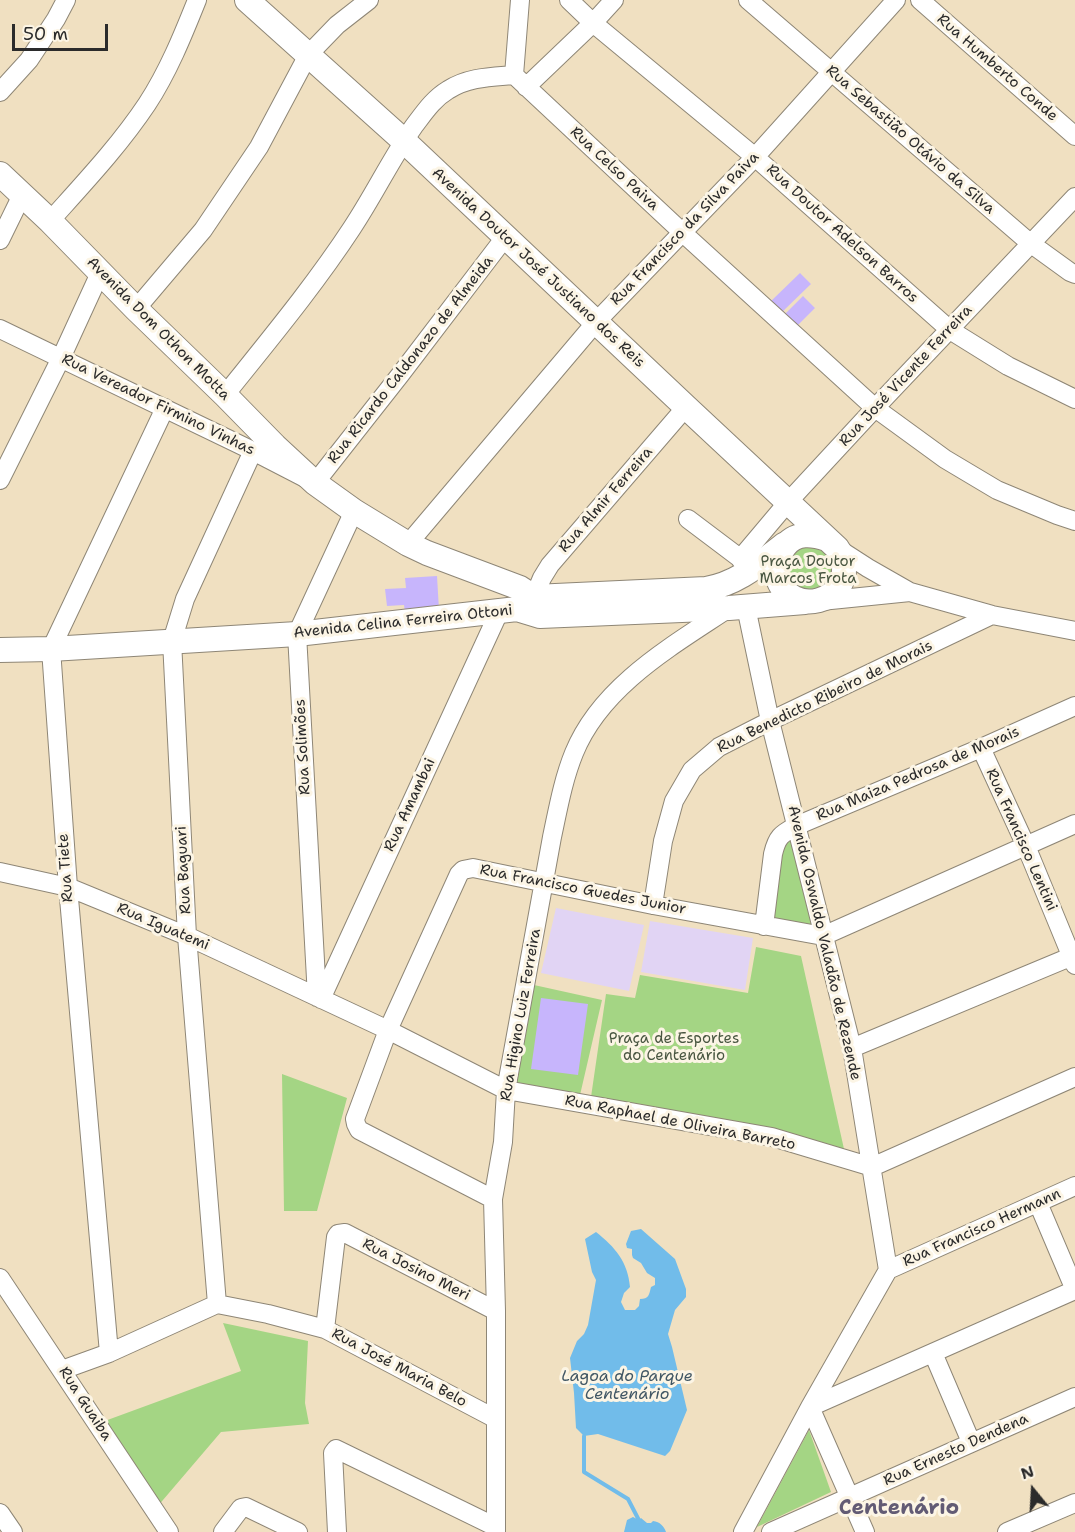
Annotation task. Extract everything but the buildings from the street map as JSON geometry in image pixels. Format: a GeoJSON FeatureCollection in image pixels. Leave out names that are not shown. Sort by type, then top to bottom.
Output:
{"type":"FeatureCollection","features":[{"type":"Feature","properties":{"kind":"main road","name":"Avenida Doutor José Justiano dos Reis"},"geometry":{"type":"LineString","coordinates":[[247,0],[404,141],[832,543]]}},
{"type":"Feature","properties":{"kind":"main road","name":"Avenida Dom Othon Motta"},"geometry":{"type":"LineString","coordinates":[[0,174],[50,221],[274,446],[315,483],[354,511],[408,544],[520,588],[522,609]]}},
{"type":"Feature","properties":{"kind":"main road"},"geometry":{"type":"LineString","coordinates":[[522,609],[721,586],[734,581],[746,564],[788,542],[800,536],[814,534],[832,543],[843,560],[844,573],[839,586],[830,596],[811,602],[790,597],[780,585],[776,570],[778,555],[788,542]]}},
{"type":"Feature","properties":{"kind":"main road","name":"Avenida Celina Ferreira Ottoni"},"geometry":{"type":"LineString","coordinates":[[0,650],[297,634],[522,609],[738,607],[811,602]]}},
{"type":"Feature","properties":{"kind":"street"},"geometry":{"type":"LineString","coordinates":[[0,93],[29,60],[66,0]]}},
{"type":"Feature","properties":{"kind":"street"},"geometry":{"type":"LineString","coordinates":[[50,221],[108,156],[148,103],[177,50],[197,0]]}},
{"type":"Feature","properties":{"kind":"street"},"geometry":{"type":"LineString","coordinates":[[136,309],[203,231],[259,147],[308,55],[337,25],[369,0]]}},
{"type":"Feature","properties":{"kind":"street"},"geometry":{"type":"LineString","coordinates":[[520,0],[520,81]]}},
{"type":"Feature","properties":{"kind":"street","name":"Rua Doutor Adelson Barros"},"geometry":{"type":"LineString","coordinates":[[569,0],[593,23],[755,157],[950,330],[1008,366],[1075,399]]}},
{"type":"Feature","properties":{"kind":"street"},"geometry":{"type":"LineString","coordinates":[[225,395],[302,299],[354,226],[404,141],[428,107],[447,90],[483,77],[520,81],[593,23],[614,0]]}},
{"type":"Feature","properties":{"kind":"street","name":"Rua Sebastião Otávio da Silva"},"geometry":{"type":"LineString","coordinates":[[748,0],[1030,243],[1075,274]]}},
{"type":"Feature","properties":{"kind":"street","name":"Rua Francisco da Silva Paiva"},"geometry":{"type":"LineString","coordinates":[[408,544],[596,322],[755,157],[896,0]]}},
{"type":"Feature","properties":{"kind":"street","name":"Rua Humberto Conde"},"geometry":{"type":"LineString","coordinates":[[920,0],[1075,136]]}},
{"type":"Feature","properties":{"kind":"street","name":"Rua Celso Paiva"},"geometry":{"type":"LineString","coordinates":[[520,81],[875,408],[945,459],[997,490],[1075,521]]}},
{"type":"Feature","properties":{"kind":"street"},"geometry":{"type":"LineString","coordinates":[[0,240],[22,195]]}},
{"type":"Feature","properties":{"kind":"street","name":"Rua José Vicente Ferreira"},"geometry":{"type":"LineString","coordinates":[[746,564],[788,502],[1075,197]]}},
{"type":"Feature","properties":{"kind":"street","name":"Rua Ricardo Caldonazo de Almeida"},"geometry":{"type":"LineString","coordinates":[[315,483],[506,236]]}},
{"type":"Feature","properties":{"kind":"street"},"geometry":{"type":"LineString","coordinates":[[0,480],[61,358],[100,273]]}},
{"type":"Feature","properties":{"kind":"street","name":"Rua Vereador Firmino Vinhas"},"geometry":{"type":"LineString","coordinates":[[0,329],[315,483]]}},
{"type":"Feature","properties":{"kind":"street","name":"Rua Almir Ferreira"},"geometry":{"type":"LineString","coordinates":[[522,609],[550,565],[686,407]]}},
{"type":"Feature","properties":{"kind":"street","name":"Rua Tiete"},"geometry":{"type":"LineString","coordinates":[[109,1353],[68,887],[51,649],[165,408]]}},
{"type":"Feature","properties":{"kind":"street","name":"Rua Baguari"},"geometry":{"type":"LineString","coordinates":[[217,1304],[187,936],[172,642],[185,599],[253,451]]}},
{"type":"Feature","properties":{"kind":"street","name":"Rua Solimões"},"geometry":{"type":"LineString","coordinates":[[319,998],[297,634],[354,511]]}},
{"type":"Feature","properties":{"kind":"street"},"geometry":{"type":"LineString","coordinates":[[688,519],[746,564]]}},
{"type":"Feature","properties":{"kind":"street","name":"Avenida Doutor José Justiano dos Reis"},"geometry":{"type":"LineString","coordinates":[[832,543],[868,568],[910,592]]}},
{"type":"Feature","properties":{"kind":"street","name":"Avenida Celina Ferreira Ottoni"},"geometry":{"type":"LineString","coordinates":[[811,602],[910,592],[992,615],[1075,632]]}},
{"type":"Feature","properties":{"kind":"street","name":"Avenida Oswaldo Valadão de Rezende"},"geometry":{"type":"LineString","coordinates":[[738,607],[770,721],[852,1048],[888,1270]]}},
{"type":"Feature","properties":{"kind":"street","name":"Rua Higino Luiz Ferreira"},"geometry":{"type":"LineString","coordinates":[[496,1530],[496,1311],[493,1199],[503,1142],[506,1090],[561,795],[574,752],[591,722],[618,688],[663,652],[738,607]]}},
{"type":"Feature","properties":{"kind":"street","name":"Rua Amambai"},"geometry":{"type":"LineString","coordinates":[[319,998],[522,609]]}},
{"type":"Feature","properties":{"kind":"street","name":"Rua Benedicto Ribeiro de Morais"},"geometry":{"type":"LineString","coordinates":[[653,905],[665,831],[674,801],[692,771],[719,747],[992,615]]}},
{"type":"Feature","properties":{"kind":"street","name":"Rua Maiza Pedrosa de Morais"},"geometry":{"type":"LineString","coordinates":[[764,926],[773,854],[776,843],[783,833],[1075,706]]}},
{"type":"Feature","properties":{"kind":"street","name":"Rua Francisco Lentini"},"geometry":{"type":"LineString","coordinates":[[981,748],[1074,958]]}},
{"type":"Feature","properties":{"kind":"street"},"geometry":{"type":"LineString","coordinates":[[823,936],[1075,824]]}},
{"type":"Feature","properties":{"kind":"street","name":"Rua Francisco Guedes Junior"},"geometry":{"type":"LineString","coordinates":[[493,1199],[359,1130],[355,1119],[388,1030],[459,874],[463,870],[472,868],[653,905],[823,936]]}},
{"type":"Feature","properties":{"kind":"street","name":"Rua Iguatemi"},"geometry":{"type":"LineString","coordinates":[[0,872],[68,887],[187,936],[319,998]]}},
{"type":"Feature","properties":{"kind":"street"},"geometry":{"type":"LineString","coordinates":[[852,1048],[1074,958]]}},
{"type":"Feature","properties":{"kind":"street","name":"Rua Raphael de Oliveira Barreto"},"geometry":{"type":"LineString","coordinates":[[319,998],[506,1090],[772,1137],[872,1167]]}},
{"type":"Feature","properties":{"kind":"street"},"geometry":{"type":"LineString","coordinates":[[872,1167],[1075,1077]]}},
{"type":"Feature","properties":{"kind":"street","name":"Rua Francisco Hermann"},"geometry":{"type":"LineString","coordinates":[[888,1270],[1075,1186]]}},
{"type":"Feature","properties":{"kind":"street"},"geometry":{"type":"LineString","coordinates":[[810,1407],[1075,1290],[1038,1203]]}},
{"type":"Feature","properties":{"kind":"street","name":"Rua Josino Meri"},"geometry":{"type":"LineString","coordinates":[[325,1329],[336,1237],[338,1234],[345,1233],[496,1311]]}},
{"type":"Feature","properties":{"kind":"street"},"geometry":{"type":"LineString","coordinates":[[743,1532],[810,1407],[888,1270]]}},
{"type":"Feature","properties":{"kind":"street","name":"Rua Guaiba"},"geometry":{"type":"LineString","coordinates":[[0,1278],[169,1532]]}},
{"type":"Feature","properties":{"kind":"street"},"geometry":{"type":"LineString","coordinates":[[62,1370],[109,1353],[217,1304]]}},
{"type":"Feature","properties":{"kind":"street","name":"Rua José Maria Belo"},"geometry":{"type":"LineString","coordinates":[[217,1304],[325,1329],[496,1419]]}},
{"type":"Feature","properties":{"kind":"street"},"geometry":{"type":"LineString","coordinates":[[933,1353],[971,1442]]}},
{"type":"Feature","properties":{"kind":"street","name":"Rua Ernesto Dendena"},"geometry":{"type":"LineString","coordinates":[[771,1532],[1075,1397]]}},
{"type":"Feature","properties":{"kind":"street"},"geometry":{"type":"LineString","coordinates":[[810,1407],[865,1532]]}},
{"type":"Feature","properties":{"kind":"street"},"geometry":{"type":"LineString","coordinates":[[337,1532],[333,1453],[335,1449],[496,1530]]}},
{"type":"Feature","properties":{"kind":"street"},"geometry":{"type":"LineString","coordinates":[[1007,1532],[1075,1503]]}},
{"type":"Feature","properties":{"kind":"street"},"geometry":{"type":"LineString","coordinates":[[223,1532],[241,1508],[246,1507],[298,1532]]}},
{"type":"Feature","properties":{"kind":"street"},"geometry":{"type":"LineString","coordinates":[[0,1513],[13,1532]]}},
{"type":"Feature","properties":{"kind":"shaded area"},"geometry":{"type":"Polygon","coordinates":[[[556,908],[644,925],[629,991],[541,973],[556,908]]]}},
{"type":"Feature","properties":{"kind":"shaded area"},"geometry":{"type":"Polygon","coordinates":[[[650,921],[753,938],[745,990],[641,972],[650,921]]]}},
{"type":"Feature","properties":{"kind":"green space","name":"Praça Doutor Marcos Frota"},"geometry":{"type":"Polygon","coordinates":[[[815,543],[833,561],[834,584],[800,600],[783,561],[791,549],[815,543]]]}},
{"type":"Feature","properties":{"kind":"green space"},"geometry":{"type":"Polygon","coordinates":[[[796,830],[819,930],[767,921],[779,854],[796,830]]]}},
{"type":"Feature","properties":{"kind":"green space","name":"Praça de Esportes do Centenário"},"geometry":{"type":"Polygon","coordinates":[[[756,947],[801,956],[844,1149],[728,1123],[591,1097],[606,994],[635,998],[640,975],[748,993],[756,947]]]}},
{"type":"Feature","properties":{"kind":"green space"},"geometry":{"type":"Polygon","coordinates":[[[534,985],[602,1000],[580,1095],[514,1083],[534,985]]]}},
{"type":"Feature","properties":{"kind":"green space"},"geometry":{"type":"Polygon","coordinates":[[[282,1074],[347,1098],[317,1211],[284,1211],[282,1074]]]}},
{"type":"Feature","properties":{"kind":"green space"},"geometry":{"type":"Polygon","coordinates":[[[223,1323],[308,1341],[305,1403],[309,1424],[221,1432],[157,1507],[102,1422],[241,1371],[223,1323]]]}},
{"type":"Feature","properties":{"kind":"green space"},"geometry":{"type":"Polygon","coordinates":[[[809,1430],[831,1492],[757,1527],[809,1430]]]}},
{"type":"Feature","properties":{"kind":"water","name":"Lagoa do Parque Centenário"},"geometry":{"type":"Polygon","coordinates":[[[641,1229],[675,1259],[686,1289],[686,1297],[675,1310],[668,1334],[687,1410],[670,1451],[665,1456],[598,1434],[584,1436],[576,1428],[570,1358],[577,1341],[584,1334],[588,1325],[596,1280],[585,1239],[596,1232],[619,1256],[627,1270],[630,1287],[624,1293],[621,1302],[625,1310],[635,1310],[639,1306],[640,1299],[647,1297],[651,1287],[655,1285],[655,1278],[633,1258],[632,1249],[627,1248],[626,1244],[631,1231],[641,1229]]]}},
{"type":"Feature","properties":{"kind":"water"},"geometry":{"type":"Polygon","coordinates":[[[633,1517],[639,1520],[641,1518],[647,1523],[658,1522],[666,1532],[624,1532],[627,1520],[633,1517]]]}},
{"type":"Feature","properties":{"kind":"waterway"},"geometry":{"type":"LineString","coordinates":[[584,1436],[584,1472],[628,1499],[645,1532]]}},
{"type":"Feature","properties":{"kind":"district","name":"Centenário"},"geometry":{"type":"Point","coordinates":[899,1509]}}]}
